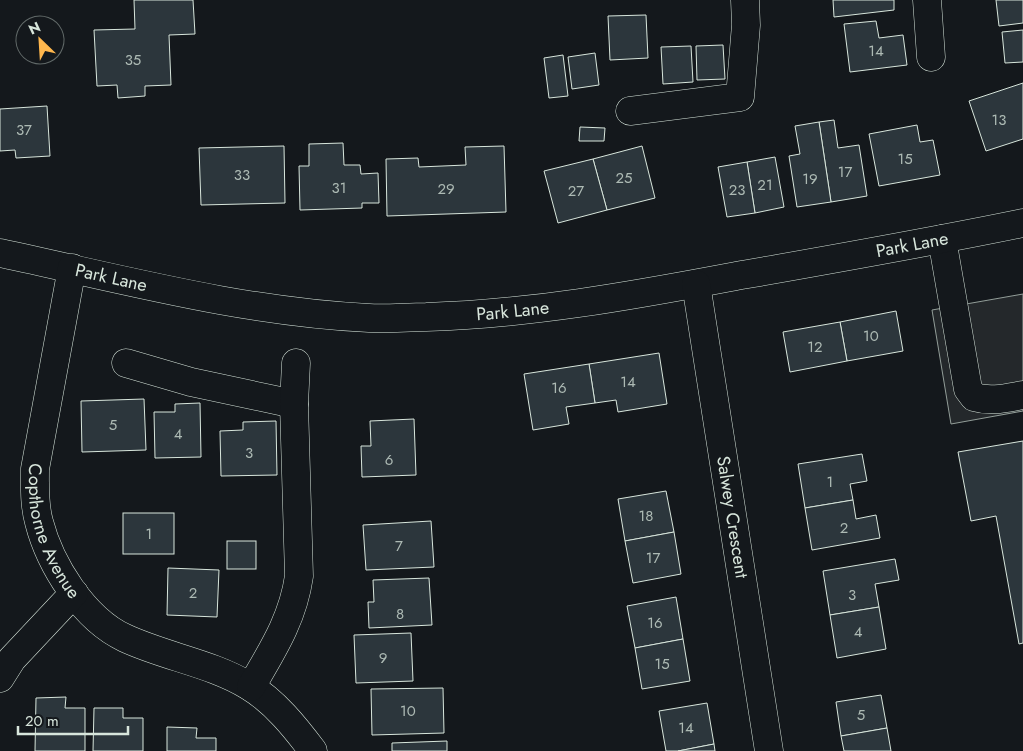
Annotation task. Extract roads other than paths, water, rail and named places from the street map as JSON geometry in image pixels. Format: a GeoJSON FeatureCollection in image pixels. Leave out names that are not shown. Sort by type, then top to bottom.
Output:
{"type":"FeatureCollection","features":[{"type":"Feature","properties":{"kind":"street"},"geometry":{"type":"LineString","coordinates":[[630,111],[740,97],[746,25],[745,0]]}},
{"type":"Feature","properties":{"kind":"street"},"geometry":{"type":"LineString","coordinates":[[928,0],[931,57]]}},
{"type":"Feature","properties":{"kind":"street","name":"Park Lane"},"geometry":{"type":"LineString","coordinates":[[0,253],[240,305],[300,313],[371,318],[497,313],[599,300],[696,284],[1023,223]]}},
{"type":"Feature","properties":{"kind":"street"},"geometry":{"type":"LineString","coordinates":[[942,239],[968,389],[974,397],[985,400],[1023,395]]}},
{"type":"Feature","properties":{"kind":"street","name":"Copthorne Avenue"},"geometry":{"type":"LineString","coordinates":[[72,268],[35,469],[34,497],[39,522],[58,569],[74,592],[96,617],[123,637],[159,652],[223,672],[251,687],[282,712],[313,751]]}},
{"type":"Feature","properties":{"kind":"street","name":"Salwey Crescent"},"geometry":{"type":"LineString","coordinates":[[696,284],[769,751]]}},
{"type":"Feature","properties":{"kind":"street"},"geometry":{"type":"LineString","coordinates":[[126,363],[191,382],[294,404]]}},
{"type":"Feature","properties":{"kind":"street"},"geometry":{"type":"LineString","coordinates":[[251,687],[277,642],[296,597],[298,576],[294,404],[296,363]]}},
{"type":"Feature","properties":{"kind":"street"},"geometry":{"type":"LineString","coordinates":[[0,678],[12,659],[74,592]]}}]}
